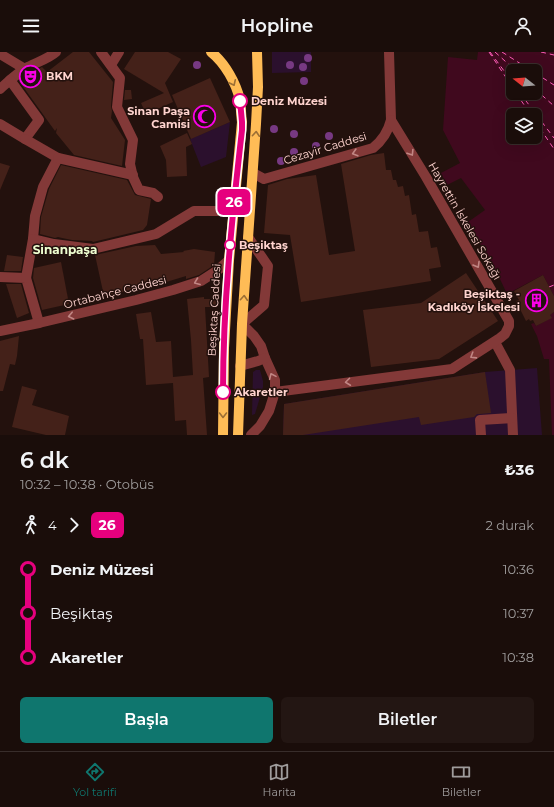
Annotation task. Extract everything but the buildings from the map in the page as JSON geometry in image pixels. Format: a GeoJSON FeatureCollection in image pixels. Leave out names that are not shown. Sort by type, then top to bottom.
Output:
{"type":"FeatureCollection","features":[{"type":"Feature","properties":{"kind":"main road","name":"Beşiktaş Caddesi"},"geometry":{"type":"LineString","coordinates":[[211,52],[224,65],[234,85],[240,101],[242,122],[229,260],[224,348],[223,435]]}},
{"type":"Feature","properties":{"kind":"main road"},"geometry":{"type":"LineString","coordinates":[[238,435],[242,324],[258,87],[257,52]]}},
{"type":"Feature","properties":{"kind":"street"},"geometry":{"type":"LineString","coordinates":[[0,89],[25,69],[56,52]]}},
{"type":"Feature","properties":{"kind":"street"},"geometry":{"type":"LineString","coordinates":[[101,52],[120,78],[117,107],[133,140],[130,164],[133,175],[139,190],[153,193],[158,198]]}},
{"type":"Feature","properties":{"kind":"street"},"geometry":{"type":"LineString","coordinates":[[111,65],[119,52]]}},
{"type":"Feature","properties":{"kind":"street"},"geometry":{"type":"LineString","coordinates":[[389,52],[391,120]]}},
{"type":"Feature","properties":{"kind":"street"},"geometry":{"type":"LineString","coordinates":[[0,54],[25,69]]}},
{"type":"Feature","properties":{"kind":"street"},"geometry":{"type":"LineString","coordinates":[[10,80],[39,120],[25,139]]}},
{"type":"Feature","properties":{"kind":"street","name":"Cezayir Caddesi"},"geometry":{"type":"LineString","coordinates":[[253,173],[264,179],[373,148],[385,136],[391,120]]}},
{"type":"Feature","properties":{"kind":"street","name":"Hayrettin İskelesi Sokağı"},"geometry":{"type":"LineString","coordinates":[[275,392],[452,369],[495,342],[505,334],[509,326],[509,321],[426,177],[391,120]]}},
{"type":"Feature","properties":{"kind":"street"},"geometry":{"type":"LineString","coordinates":[[0,124],[58,158],[133,175]]}},
{"type":"Feature","properties":{"kind":"street"},"geometry":{"type":"LineString","coordinates":[[39,323],[26,278],[33,239],[35,216],[44,187],[58,158]]}},
{"type":"Feature","properties":{"kind":"street"},"geometry":{"type":"LineString","coordinates":[[33,239],[54,244],[93,249],[156,234],[194,211],[224,211]]}},
{"type":"Feature","properties":{"kind":"street"},"geometry":{"type":"LineString","coordinates":[[248,237],[268,266],[264,305],[242,324],[254,336],[261,346],[275,380],[275,392],[269,411],[260,426],[251,435]]}},
{"type":"Feature","properties":{"kind":"street","name":"Ortabahçe Caddesi"},"geometry":{"type":"LineString","coordinates":[[0,331],[136,300],[172,290],[201,281],[218,270],[229,260]]}},
{"type":"Feature","properties":{"kind":"street"},"geometry":{"type":"LineString","coordinates":[[0,277],[26,278]]}},
{"type":"Feature","properties":{"kind":"street"},"geometry":{"type":"LineString","coordinates":[[495,342],[510,370],[513,435]]}},
{"type":"Feature","properties":{"kind":"street"},"geometry":{"type":"LineString","coordinates":[[240,366],[265,358]]}},
{"type":"Feature","properties":{"kind":"street"},"geometry":{"type":"LineString","coordinates":[[480,435],[480,420],[512,418]]}},
{"type":"Feature","properties":{"kind":"shaded area"},"geometry":{"type":"Polygon","coordinates":[[[272,52],[311,52],[311,72],[272,73],[272,52]]]}},
{"type":"Feature","properties":{"kind":"shaded area"},"geometry":{"type":"Polygon","coordinates":[[[478,52],[554,52],[554,296],[543,275],[507,294],[468,222],[485,210],[461,178],[447,185],[441,173],[460,163],[443,130],[448,57],[477,60],[478,52]]]}},
{"type":"Feature","properties":{"kind":"shaded area"},"geometry":{"type":"Polygon","coordinates":[[[230,122],[226,157],[201,167],[190,139],[230,122]]]}},
{"type":"Feature","properties":{"kind":"shaded area"},"geometry":{"type":"Polygon","coordinates":[[[554,312],[554,435],[552,435],[549,359],[544,359],[537,336],[531,324],[534,323],[536,326],[551,318],[550,315],[554,312]]]}},
{"type":"Feature","properties":{"kind":"shaded area"},"geometry":{"type":"Polygon","coordinates":[[[537,368],[542,435],[283,435],[284,404],[485,372],[537,368]]]}},
{"type":"Feature","properties":{"kind":"shaded area"},"geometry":{"type":"Polygon","coordinates":[[[260,370],[263,387],[255,414],[252,415],[253,372],[260,370]]]}},
{"type":"Feature","properties":{"kind":"ferry route"},"geometry":{"type":"LineString","coordinates":[[489,52],[506,78]]}},
{"type":"Feature","properties":{"kind":"ferry route"},"geometry":{"type":"LineString","coordinates":[[490,52],[506,74]]}},
{"type":"Feature","properties":{"kind":"ferry route"},"geometry":{"type":"LineString","coordinates":[[495,52],[508,64]]}},
{"type":"Feature","properties":{"kind":"ferry route"},"geometry":{"type":"LineString","coordinates":[[502,52],[521,64]]}},
{"type":"Feature","properties":{"kind":"ferry route"},"geometry":{"type":"LineString","coordinates":[[541,52],[554,55]]}},
{"type":"Feature","properties":{"kind":"ferry route"},"geometry":{"type":"LineString","coordinates":[[542,77],[554,85]]}},
{"type":"Feature","properties":{"kind":"ferry route"},"geometry":{"type":"LineString","coordinates":[[542,95],[554,106]]}},
{"type":"Feature","properties":{"kind":"ferry route"},"geometry":{"type":"LineString","coordinates":[[521,100],[526,108]]}},
{"type":"Feature","properties":{"kind":"ferry route"},"geometry":{"type":"LineString","coordinates":[[525,100],[554,138]]}},
{"type":"Feature","properties":{"kind":"ferry route"},"geometry":{"type":"LineString","coordinates":[[542,131],[554,149]]}},
{"type":"Feature","properties":{"kind":"ferry route"},"geometry":{"type":"LineString","coordinates":[[549,287],[554,285]]}},
{"type":"Feature","properties":{"kind":"bus line","name":"26"},"geometry":{"type":"LineString","coordinates":[[223,392],[229,260],[242,130],[240,101]]}},
{"type":"Feature","properties":{"kind":"place","name":"BKM"},"geometry":{"type":"Point","coordinates":[31,76]}},
{"type":"Feature","properties":{"kind":"place","name":"Deniz Müzesi"},"geometry":{"type":"Point","coordinates":[240,101]}},
{"type":"Feature","properties":{"kind":"place","name":"Sinan Paşa Camisi"},"geometry":{"type":"Point","coordinates":[205,117]}},
{"type":"Feature","properties":{"kind":"place","name":"Beşiktaş"},"geometry":{"type":"Point","coordinates":[230,245]}},
{"type":"Feature","properties":{"kind":"place","name":"Beşiktaş - Kadıköy İskelesi"},"geometry":{"type":"Point","coordinates":[536,300]}},
{"type":"Feature","properties":{"kind":"place","name":"Akaretler"},"geometry":{"type":"Point","coordinates":[223,392]}},
{"type":"Feature","properties":{"kind":"district","name":"Sinanpaşa"},"geometry":{"type":"Point","coordinates":[65,250]}}]}
